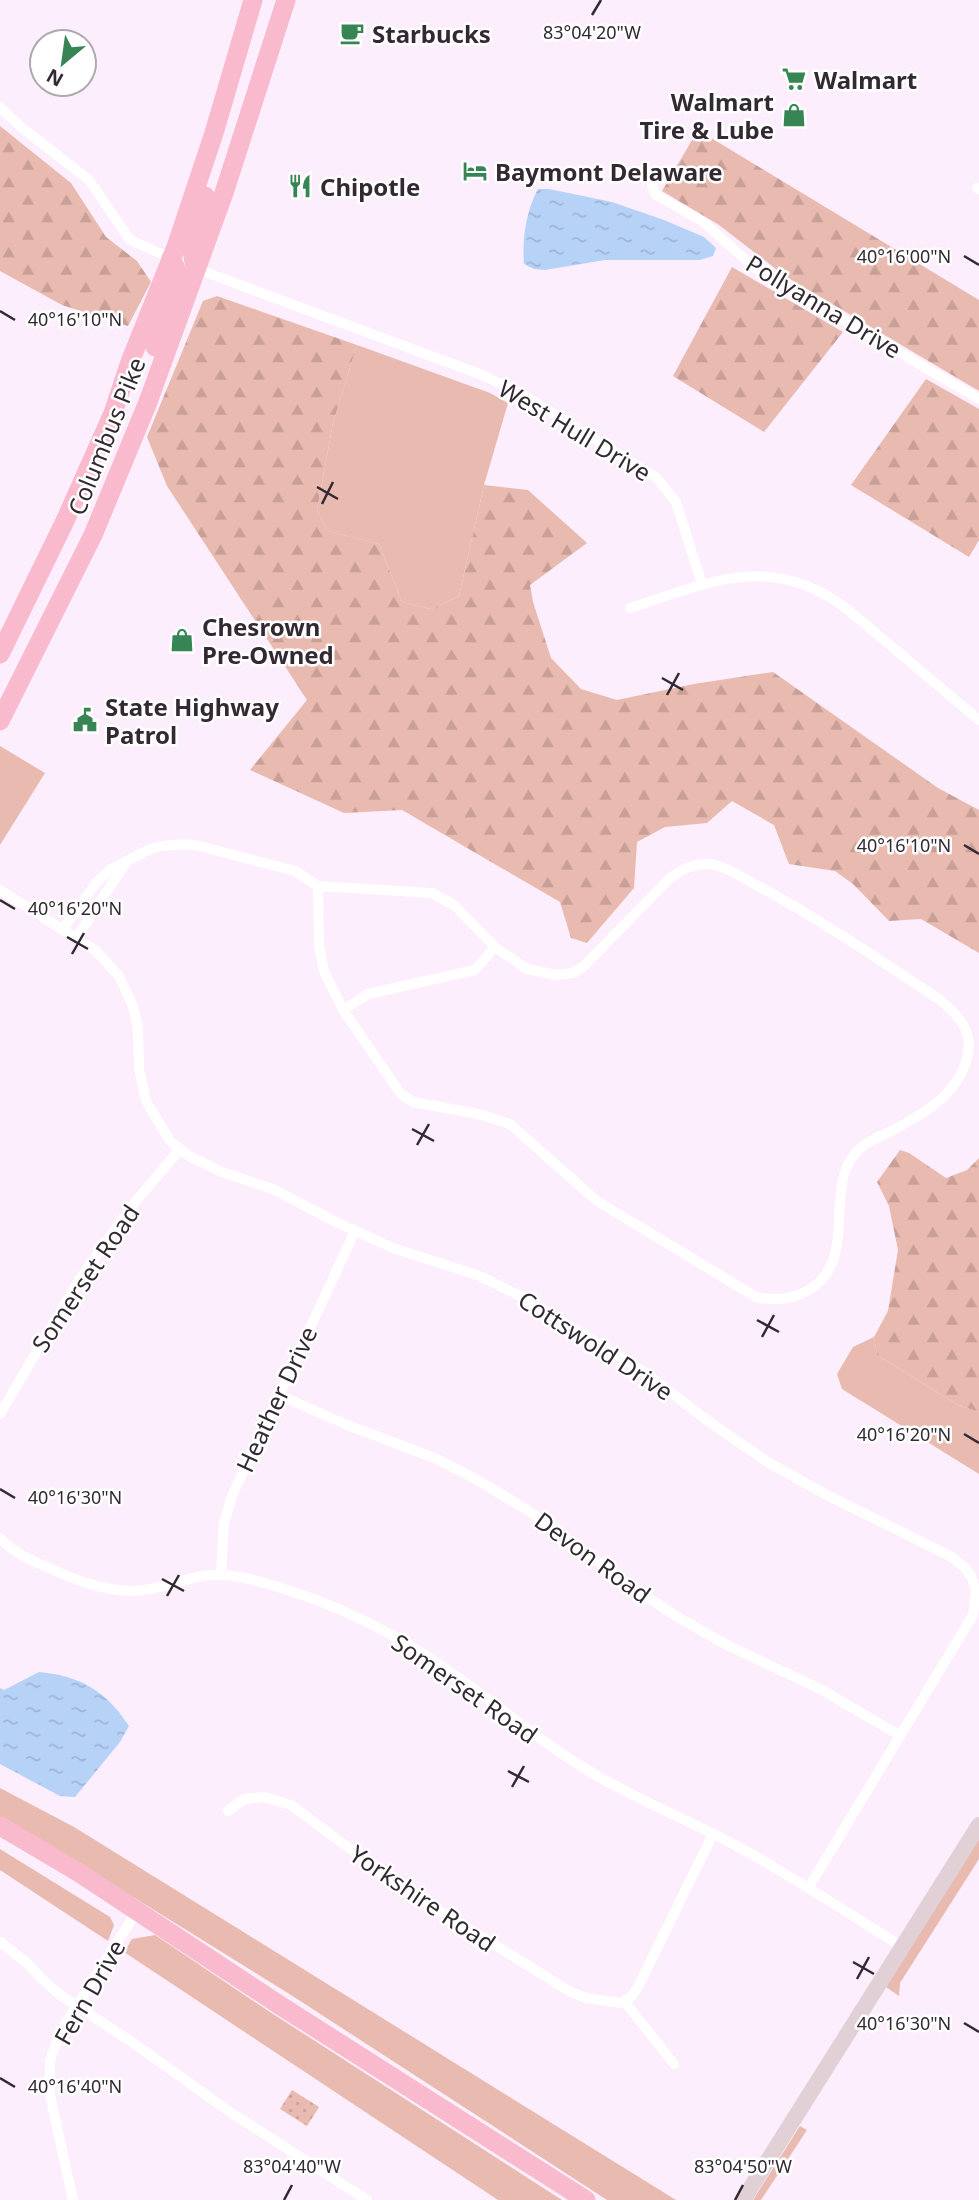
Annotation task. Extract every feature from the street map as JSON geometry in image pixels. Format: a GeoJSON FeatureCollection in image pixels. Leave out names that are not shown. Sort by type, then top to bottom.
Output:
{"type":"FeatureCollection","features":[{"type":"Feature","properties":{"kind":"highway","name":"Columbus Pike"},"geometry":{"type":"LineString","coordinates":[[0,654],[65,522],[113,413],[171,258],[222,108],[253,0]]}},
{"type":"Feature","properties":{"kind":"highway","name":"Columbus Pike"},"geometry":{"type":"LineString","coordinates":[[0,719],[93,535],[148,402],[224,193],[286,0]]}},
{"type":"Feature","properties":{"kind":"highway"},"geometry":{"type":"LineString","coordinates":[[197,269],[191,257],[191,244],[227,125],[222,108]]}},
{"type":"Feature","properties":{"kind":"highway"},"geometry":{"type":"LineString","coordinates":[[148,402],[143,389],[144,381],[176,282],[177,271],[171,258]]}},
{"type":"Feature","properties":{"kind":"highway"},"geometry":{"type":"LineString","coordinates":[[0,1826],[78,1872],[281,2006],[586,2200]]}},
{"type":"Feature","properties":{"kind":"street"},"geometry":{"type":"LineString","coordinates":[[0,107],[89,180],[130,240],[171,258]]}},
{"type":"Feature","properties":{"kind":"street","name":"Pollyanna Drive"},"geometry":{"type":"LineString","coordinates":[[655,175],[652,186],[656,195],[702,221],[755,268],[979,399]]}},
{"type":"Feature","properties":{"kind":"street","name":"West Hull Drive"},"geometry":{"type":"LineString","coordinates":[[197,269],[482,374],[524,395],[635,463],[657,478],[676,502],[702,584]]}},
{"type":"Feature","properties":{"kind":"street"},"geometry":{"type":"LineString","coordinates":[[630,608],[702,584],[766,575],[805,584],[847,609],[979,720]]}},
{"type":"Feature","properties":{"kind":"street"},"geometry":{"type":"LineString","coordinates":[[63,929],[104,875],[128,860],[160,846],[199,846],[295,871],[318,886],[432,892],[454,905],[495,947],[517,963],[537,972],[555,975],[573,973],[584,966],[676,874],[694,865],[708,864],[722,867],[796,907],[940,1000],[960,1017],[965,1027],[969,1043],[967,1061],[957,1082],[936,1104],[872,1140],[855,1154],[844,1177],[835,1255],[820,1282],[803,1294],[785,1299],[756,1297],[611,1210],[584,1191],[510,1124],[478,1114],[407,1099],[396,1089],[342,1010],[324,971],[318,886]]}},
{"type":"Feature","properties":{"kind":"street"},"geometry":{"type":"LineString","coordinates":[[77,937],[128,860]]}},
{"type":"Feature","properties":{"kind":"street","name":"Cottswold Drive"},"geometry":{"type":"LineString","coordinates":[[0,890],[77,937],[109,964],[127,992],[138,1028],[139,1068],[146,1101],[170,1141],[180,1149],[222,1172],[293,1198],[393,1248],[460,1268],[505,1287],[646,1373],[708,1421],[769,1463],[827,1495],[923,1541],[965,1567],[976,1591],[973,1615],[809,1887]]}},
{"type":"Feature","properties":{"kind":"street"},"geometry":{"type":"LineString","coordinates":[[342,1010],[368,994],[471,971],[479,966],[495,947]]}},
{"type":"Feature","properties":{"kind":"street","name":"Somerset Road"},"geometry":{"type":"LineString","coordinates":[[0,1414],[23,1371],[85,1271],[131,1207],[180,1149]]}},
{"type":"Feature","properties":{"kind":"street","name":"Heather Drive"},"geometry":{"type":"LineString","coordinates":[[221,1574],[227,1507],[355,1231]]}},
{"type":"Feature","properties":{"kind":"street","name":"Devon Road"},"geometry":{"type":"LineString","coordinates":[[279,1395],[474,1478],[529,1511],[676,1616],[725,1644],[822,1690],[899,1735]]}},
{"type":"Feature","properties":{"kind":"street","name":"Somerset Road"},"geometry":{"type":"LineString","coordinates":[[0,1538],[13,1551],[28,1559],[93,1586],[110,1590],[151,1589],[221,1574],[275,1586],[346,1613],[444,1667],[539,1739],[582,1767],[809,1887],[902,1947]]}},
{"type":"Feature","properties":{"kind":"street","name":"Yorkshire Road"},"geometry":{"type":"LineString","coordinates":[[228,1811],[244,1800],[264,1797],[291,1805],[407,1891],[571,1992],[586,1998],[625,2002]]}},
{"type":"Feature","properties":{"kind":"street"},"geometry":{"type":"LineString","coordinates":[[743,2200],[979,1825]]}},
{"type":"Feature","properties":{"kind":"street"},"geometry":{"type":"LineString","coordinates":[[674,2064],[625,2002],[638,1987],[713,1834]]}},
{"type":"Feature","properties":{"kind":"street","name":"Fern Drive"},"geometry":{"type":"LineString","coordinates":[[74,2200],[50,2095],[50,2061],[60,2032],[137,1911]]}},
{"type":"Feature","properties":{"kind":"street"},"geometry":{"type":"LineString","coordinates":[[0,1942],[60,1994],[230,2112],[367,2200]]}},
{"type":"Feature","properties":{"kind":"green space"},"geometry":{"type":"Polygon","coordinates":[[[0,126],[71,183],[106,237],[137,261],[151,282],[128,326],[62,305],[0,271],[0,126]]]}},
{"type":"Feature","properties":{"kind":"green space"},"geometry":{"type":"Polygon","coordinates":[[[698,130],[979,300],[979,391],[785,276],[719,225],[662,191],[698,130]]]}},
{"type":"Feature","properties":{"kind":"green space"},"geometry":{"type":"Polygon","coordinates":[[[732,267],[843,332],[764,432],[673,376],[732,267]]]}},
{"type":"Feature","properties":{"kind":"green space"},"geometry":{"type":"Polygon","coordinates":[[[217,296],[357,345],[333,423],[317,510],[327,531],[379,544],[402,602],[431,609],[459,596],[484,485],[528,490],[587,543],[530,585],[551,658],[581,689],[617,700],[694,684],[773,672],[938,788],[979,810],[979,953],[921,919],[889,921],[853,884],[835,871],[789,864],[774,825],[732,801],[707,823],[665,827],[637,842],[634,888],[587,943],[571,938],[560,902],[402,810],[344,813],[250,770],[307,700],[167,486],[147,437],[203,301],[217,296]]]}},
{"type":"Feature","properties":{"kind":"green space"},"geometry":{"type":"Polygon","coordinates":[[[357,345],[490,393],[508,403],[484,485],[459,596],[431,609],[402,602],[379,544],[327,531],[317,510],[333,423],[357,345]]]}},
{"type":"Feature","properties":{"kind":"green space"},"geometry":{"type":"Polygon","coordinates":[[[926,379],[979,409],[979,540],[969,557],[851,485],[926,379]]]}},
{"type":"Feature","properties":{"kind":"green space"},"geometry":{"type":"Polygon","coordinates":[[[0,746],[45,773],[0,845],[0,746]]]}},
{"type":"Feature","properties":{"kind":"green space"},"geometry":{"type":"Polygon","coordinates":[[[900,1150],[909,1153],[946,1178],[967,1170],[979,1158],[979,1412],[958,1405],[877,1355],[874,1337],[888,1311],[898,1250],[889,1206],[877,1182],[900,1150]]]}},
{"type":"Feature","properties":{"kind":"green space"},"geometry":{"type":"Polygon","coordinates":[[[874,1337],[877,1355],[958,1405],[979,1412],[979,1474],[842,1389],[837,1374],[853,1347],[874,1337]]]}},
{"type":"Feature","properties":{"kind":"green space"},"geometry":{"type":"Polygon","coordinates":[[[0,1788],[74,1827],[676,2200],[607,2200],[291,1995],[88,1869],[0,1818],[0,1788]]]}},
{"type":"Feature","properties":{"kind":"green space"},"geometry":{"type":"Polygon","coordinates":[[[979,1838],[979,1859],[900,1983],[899,1996],[886,1987],[979,1838]]]}},
{"type":"Feature","properties":{"kind":"green space"},"geometry":{"type":"Polygon","coordinates":[[[0,1849],[110,1917],[114,1925],[108,1941],[0,1870],[0,1849]]]}},
{"type":"Feature","properties":{"kind":"green space"},"geometry":{"type":"Polygon","coordinates":[[[155,1935],[562,2200],[498,2200],[124,1952],[132,1939],[155,1935]]]}},
{"type":"Feature","properties":{"kind":"green space"},"geometry":{"type":"Polygon","coordinates":[[[292,2090],[319,2107],[307,2126],[280,2109],[292,2090]]]}},
{"type":"Feature","properties":{"kind":"green space"},"geometry":{"type":"Polygon","coordinates":[[[800,2126],[807,2130],[761,2200],[753,2200],[800,2126]]]}},
{"type":"Feature","properties":{"kind":"water"},"geometry":{"type":"Polygon","coordinates":[[[538,189],[612,202],[704,237],[716,248],[713,256],[700,260],[605,260],[545,270],[534,269],[524,264],[524,245],[528,216],[538,189]]]}},
{"type":"Feature","properties":{"kind":"water"},"geometry":{"type":"Polygon","coordinates":[[[39,1672],[68,1677],[91,1687],[111,1703],[129,1726],[120,1742],[75,1797],[60,1796],[0,1764],[0,1688],[4,1690],[39,1672]]]}},
{"type":"Feature","properties":{"kind":"place","name":"Starbucks"},"geometry":{"type":"Point","coordinates":[352,33]}},
{"type":"Feature","properties":{"kind":"place","name":"Walmart"},"geometry":{"type":"Point","coordinates":[794,79]}},
{"type":"Feature","properties":{"kind":"place","name":"Walmart Tire & Lube"},"geometry":{"type":"Point","coordinates":[794,115]}},
{"type":"Feature","properties":{"kind":"place","name":"Baymont Delaware"},"geometry":{"type":"Point","coordinates":[475,171]}},
{"type":"Feature","properties":{"kind":"place","name":"Chipotle"},"geometry":{"type":"Point","coordinates":[300,186]}},
{"type":"Feature","properties":{"kind":"place","name":"Chesrown Pre-Owned"},"geometry":{"type":"Point","coordinates":[182,640]}},
{"type":"Feature","properties":{"kind":"place","name":"State Highway Patrol"},"geometry":{"type":"Point","coordinates":[85,720]}}]}
